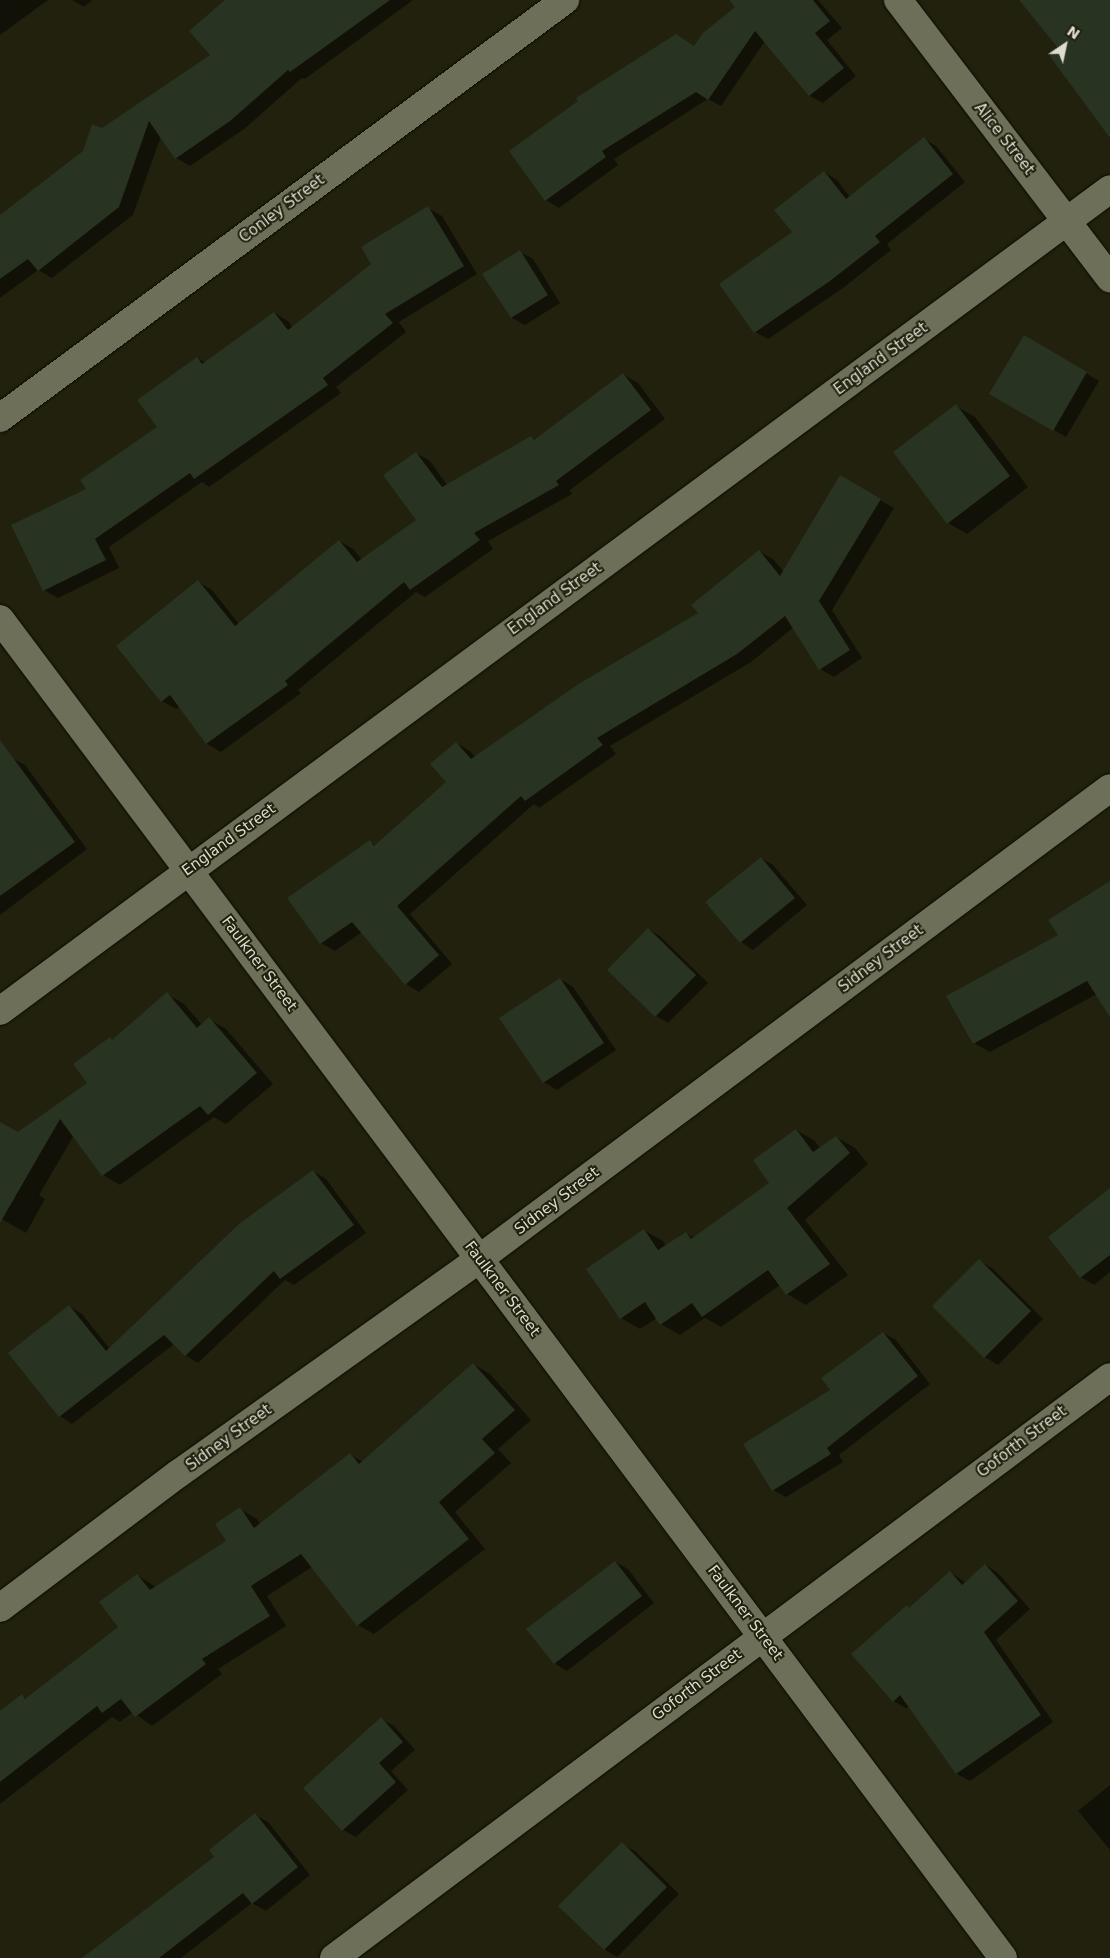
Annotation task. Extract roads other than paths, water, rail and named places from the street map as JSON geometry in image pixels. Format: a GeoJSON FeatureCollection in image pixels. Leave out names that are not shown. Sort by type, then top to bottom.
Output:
{"type":"FeatureCollection","features":[{"type":"Feature","properties":{"kind":"street","name":"Conley Street"},"geometry":{"type":"LineString","coordinates":[[0,418],[564,0]]}},
{"type":"Feature","properties":{"kind":"street","name":"Alice Street"},"geometry":{"type":"LineString","coordinates":[[898,0],[1110,278]]}},
{"type":"Feature","properties":{"kind":"street","name":"England Street"},"geometry":{"type":"LineString","coordinates":[[0,1011],[188,869],[1110,189]]}},
{"type":"Feature","properties":{"kind":"street","name":"Faulkner Street"},"geometry":{"type":"LineString","coordinates":[[0,619],[1003,1958]]}},
{"type":"Feature","properties":{"kind":"street","name":"Sidney Street"},"geometry":{"type":"LineString","coordinates":[[0,1608],[178,1474],[480,1259],[1110,788]]}},
{"type":"Feature","properties":{"kind":"street","name":"Goforth Street"},"geometry":{"type":"LineString","coordinates":[[334,1958],[1110,1377]]}}]}
